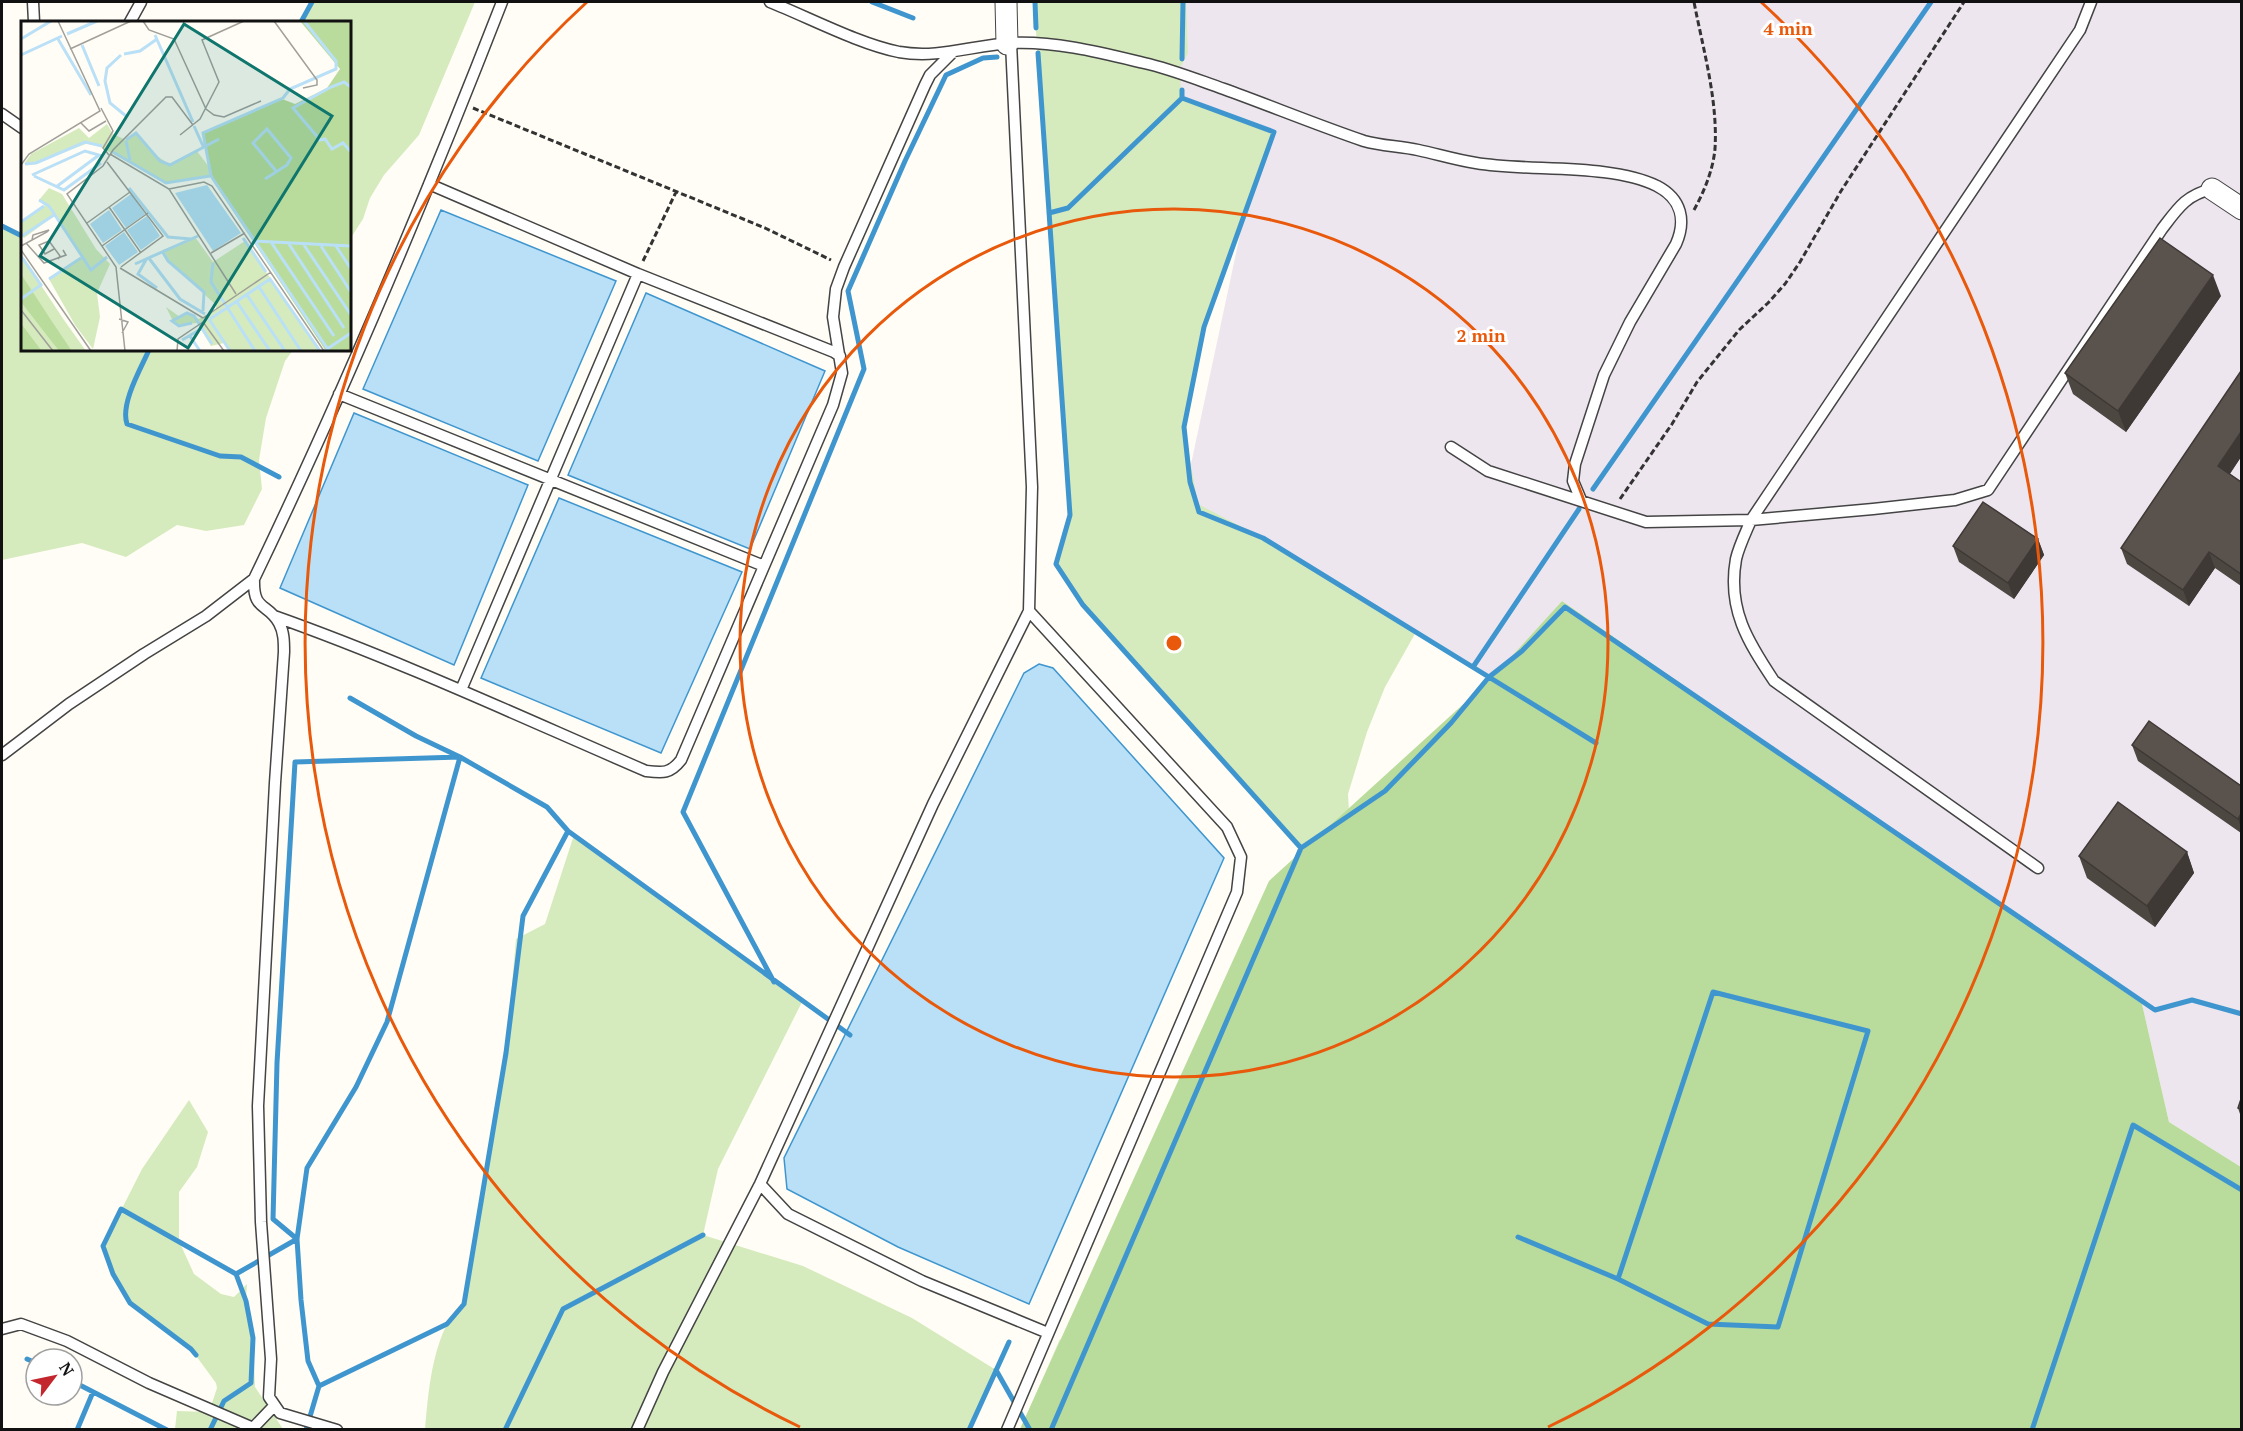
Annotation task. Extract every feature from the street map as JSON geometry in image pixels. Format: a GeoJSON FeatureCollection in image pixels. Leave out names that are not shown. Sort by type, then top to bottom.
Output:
{"type":"FeatureCollection","features":[{"type":"Feature","properties":{"kind":"street"},"geometry":{"type":"LineString","coordinates":[[1006,2],[1009,43]]}},
{"type":"Feature","properties":{"kind":"street"},"geometry":{"type":"LineString","coordinates":[[2212,189],[2241,209]]}},
{"type":"Feature","properties":{"kind":"lane"},"geometry":{"type":"LineString","coordinates":[[33,2],[34,21]]}},
{"type":"Feature","properties":{"kind":"lane"},"geometry":{"type":"LineString","coordinates":[[131,21],[141,2]]}},
{"type":"Feature","properties":{"kind":"lane"},"geometry":{"type":"LineString","coordinates":[[337,1430],[280,1413],[269,1397],[270,1359],[261,1222],[258,1106],[284,638],[279,623],[262,607],[254,595],[254,579],[308,468],[429,184],[501,2]]}},
{"type":"Feature","properties":{"kind":"lane"},"geometry":{"type":"LineString","coordinates":[[770,2],[862,40],[898,51],[932,55],[1009,43],[1055,45],[1147,63],[1367,142],[1477,163],[1604,173],[1634,178],[1658,187],[1676,201],[1683,222],[1681,232],[1630,322],[1604,375],[1575,464],[1573,481],[1581,500]]}},
{"type":"Feature","properties":{"kind":"lane"},"geometry":{"type":"LineString","coordinates":[[2038,868],[1774,681],[1747,640],[1734,599],[1737,559],[1751,520],[2080,30],[2091,2]]}},
{"type":"Feature","properties":{"kind":"lane"},"geometry":{"type":"LineString","coordinates":[[637,1430],[663,1372],[760,1184],[933,804],[1029,611],[1032,487],[1009,43]]}},
{"type":"Feature","properties":{"kind":"lane"},"geometry":{"type":"LineString","coordinates":[[271,615],[461,690],[646,771],[664,774],[674,770],[681,760],[833,405],[842,374],[833,317],[836,289],[844,267],[930,75],[954,52]]}},
{"type":"Feature","properties":{"kind":"lane"},"geometry":{"type":"LineString","coordinates":[[2,114],[21,128]]}},
{"type":"Feature","properties":{"kind":"lane"},"geometry":{"type":"LineString","coordinates":[[429,184],[638,274],[840,356]]}},
{"type":"Feature","properties":{"kind":"lane"},"geometry":{"type":"LineString","coordinates":[[1450,447],[1488,471],[1646,522],[1751,520],[1955,500],[1988,490],[2162,229],[2180,206],[2196,193],[2212,189]]}},
{"type":"Feature","properties":{"kind":"lane"},"geometry":{"type":"LineString","coordinates":[[461,690],[638,274]]}},
{"type":"Feature","properties":{"kind":"lane"},"geometry":{"type":"LineString","coordinates":[[339,394],[764,566]]}},
{"type":"Feature","properties":{"kind":"lane"},"geometry":{"type":"LineString","coordinates":[[2,756],[69,704],[206,616],[254,579]]}},
{"type":"Feature","properties":{"kind":"lane"},"geometry":{"type":"LineString","coordinates":[[1007,1430],[1237,892],[1241,857],[1227,827],[1029,611]]}},
{"type":"Feature","properties":{"kind":"lane"},"geometry":{"type":"LineString","coordinates":[[760,1184],[788,1214],[922,1281],[1048,1333]]}},
{"type":"Feature","properties":{"kind":"lane"},"geometry":{"type":"LineString","coordinates":[[2,1329],[21,1324],[68,1341],[149,1383],[251,1428],[274,1406]]}},
{"type":"Feature","properties":{"kind":"path"},"geometry":{"type":"LineString","coordinates":[[1681,232],[1704,192],[1715,150],[1714,107],[1694,2]]}},
{"type":"Feature","properties":{"kind":"path"},"geometry":{"type":"LineString","coordinates":[[1611,512],[1672,424],[1697,382],[1739,330],[1768,303],[1800,262],[1841,191],[1964,2]]}},
{"type":"Feature","properties":{"kind":"path"},"geometry":{"type":"LineString","coordinates":[[462,104],[765,228],[844,267]]}},
{"type":"Feature","properties":{"kind":"path"},"geometry":{"type":"LineString","coordinates":[[638,274],[653,237],[676,192]]}},
{"type":"Feature","properties":{"kind":"shaded area"},"geometry":{"type":"Polygon","coordinates":[[[1049,2],[2241,2],[2241,1167],[2169,1122],[2142,1004],[1562,601],[1492,678],[1184,497],[1258,150],[1049,2]]]}},
{"type":"Feature","properties":{"kind":"green space"},"geometry":{"type":"Polygon","coordinates":[[[312,2],[475,2],[419,135],[384,175],[370,198],[363,219],[351,237],[351,21],[302,21],[312,2]]]}},
{"type":"Feature","properties":{"kind":"green space"},"geometry":{"type":"Polygon","coordinates":[[[1034,2],[1186,2],[1188,53],[1179,70],[1182,98],[1274,132],[1204,327],[1184,427],[1198,504],[1263,538],[1416,632],[1385,687],[1367,732],[1348,794],[1351,846],[1362,906],[1482,1153],[1518,1237],[1618,1279],[1680,1310],[1659,1357],[1642,1406],[1620,1429],[1020,1430],[1060,1339],[1076,1370],[1301,848],[1083,605],[1056,564],[1070,515],[1034,2]]]}},
{"type":"Feature","properties":{"kind":"green space"},"geometry":{"type":"Polygon","coordinates":[[[2,226],[21,236],[21,351],[292,351],[285,361],[266,418],[259,460],[262,489],[244,525],[206,531],[177,525],[126,557],[82,543],[2,560],[2,226]]]}},
{"type":"Feature","properties":{"kind":"green space"},"geometry":{"type":"Polygon","coordinates":[[[1562,601],[2142,1004],[2169,1122],[2241,1167],[2241,1429],[1020,1429],[1269,881],[1492,678],[1562,601]]]}},
{"type":"Feature","properties":{"kind":"green space"},"geometry":{"type":"Polygon","coordinates":[[[574,835],[802,1002],[718,1169],[703,1235],[803,1266],[912,1318],[996,1370],[969,1429],[425,1430],[429,1390],[441,1338],[452,1317],[464,1304],[506,1053],[516,939],[545,924],[574,835]]]}},
{"type":"Feature","properties":{"kind":"green space"},"geometry":{"type":"Polygon","coordinates":[[[189,1100],[208,1132],[197,1167],[179,1192],[179,1241],[194,1274],[221,1294],[234,1297],[247,1284],[246,1301],[253,1338],[255,1387],[283,1429],[175,1429],[177,1411],[209,1412],[217,1388],[216,1383],[191,1349],[130,1303],[113,1274],[103,1246],[142,1169],[189,1100]]]}},
{"type":"Feature","properties":{"kind":"water"},"geometry":{"type":"Polygon","coordinates":[[[441,210],[616,281],[538,461],[363,389],[441,210]]]}},
{"type":"Feature","properties":{"kind":"water"},"geometry":{"type":"Polygon","coordinates":[[[646,293],[825,371],[750,549],[568,475],[646,293]]]}},
{"type":"Feature","properties":{"kind":"water"},"geometry":{"type":"Polygon","coordinates":[[[354,413],[528,485],[454,665],[280,588],[354,413]]]}},
{"type":"Feature","properties":{"kind":"water"},"geometry":{"type":"Polygon","coordinates":[[[559,498],[742,572],[661,753],[481,678],[559,498]]]}},
{"type":"Feature","properties":{"kind":"water"},"geometry":{"type":"Polygon","coordinates":[[[1039,664],[1053,668],[1224,858],[1029,1304],[898,1247],[787,1189],[784,1158],[1024,673],[1039,664]]]}},
{"type":"Feature","properties":{"kind":"building"},"geometry":{"type":"Polygon","coordinates":[[[2160,238],[2213,275],[2118,411],[2065,373],[2160,238]]]}},
{"type":"Feature","properties":{"kind":"building"},"geometry":{"type":"Polygon","coordinates":[[[2241,371],[2241,432],[2218,466],[2241,482],[2241,574],[2209,552],[2183,590],[2121,548],[2241,371]]]}},
{"type":"Feature","properties":{"kind":"building"},"geometry":{"type":"Polygon","coordinates":[[[1983,502],[2038,539],[2008,583],[1953,546],[1983,502]]]}},
{"type":"Feature","properties":{"kind":"building"},"geometry":{"type":"Polygon","coordinates":[[[2149,721],[2241,786],[2241,814],[2238,819],[2132,745],[2149,721]]]}},
{"type":"Feature","properties":{"kind":"building"},"geometry":{"type":"Polygon","coordinates":[[[2118,802],[2187,852],[2147,906],[2079,856],[2118,802]]]}},
{"type":"Feature","properties":{"kind":"waterway"},"geometry":{"type":"LineString","coordinates":[[302,21],[312,2]]}},
{"type":"Feature","properties":{"kind":"waterway"},"geometry":{"type":"LineString","coordinates":[[872,2],[913,18]]}},
{"type":"Feature","properties":{"kind":"waterway"},"geometry":{"type":"LineString","coordinates":[[1035,2],[1036,28]]}},
{"type":"Feature","properties":{"kind":"waterway"},"geometry":{"type":"LineString","coordinates":[[1182,59],[1183,2]]}},
{"type":"Feature","properties":{"kind":"waterway"},"geometry":{"type":"LineString","coordinates":[[1593,489],[1931,2]]}},
{"type":"Feature","properties":{"kind":"waterway"},"geometry":{"type":"LineString","coordinates":[[1038,53],[1070,515],[1056,564],[1083,605],[1301,848]]}},
{"type":"Feature","properties":{"kind":"waterway"},"geometry":{"type":"LineString","coordinates":[[774,982],[683,812],[864,369],[848,291],[905,161],[946,75],[983,58],[997,57]]}},
{"type":"Feature","properties":{"kind":"waterway"},"geometry":{"type":"LineString","coordinates":[[1049,213],[1068,208],[1182,98],[1182,90]]}},
{"type":"Feature","properties":{"kind":"waterway"},"geometry":{"type":"LineString","coordinates":[[1182,98],[1274,132],[1204,327],[1184,427],[1190,482],[1199,512],[1263,538],[1596,743]]}},
{"type":"Feature","properties":{"kind":"waterway"},"geometry":{"type":"LineString","coordinates":[[2,226],[21,236]]}},
{"type":"Feature","properties":{"kind":"waterway"},"geometry":{"type":"LineString","coordinates":[[149,351],[126,407],[127,424],[220,456],[241,457],[279,477]]}},
{"type":"Feature","properties":{"kind":"waterway"},"geometry":{"type":"LineString","coordinates":[[1473,667],[1579,509]]}},
{"type":"Feature","properties":{"kind":"waterway"},"geometry":{"type":"LineString","coordinates":[[1051,1430],[1301,848],[1385,791],[1451,723],[1489,677],[1522,651],[1565,607],[2155,1010],[2192,1000],[2242,1014]]}},
{"type":"Feature","properties":{"kind":"waterway"},"geometry":{"type":"LineString","coordinates":[[350,698],[547,807],[568,831],[850,1035]]}},
{"type":"Feature","properties":{"kind":"waterway"},"geometry":{"type":"LineString","coordinates":[[297,1239],[273,1219],[277,1063],[295,762],[460,757]]}},
{"type":"Feature","properties":{"kind":"waterway"},"geometry":{"type":"LineString","coordinates":[[306,1430],[319,1386],[308,1361],[297,1239],[307,1168],[356,1087],[387,1022],[460,757]]}},
{"type":"Feature","properties":{"kind":"waterway"},"geometry":{"type":"LineString","coordinates":[[319,1386],[447,1324],[464,1304],[506,1053],[523,916],[568,831]]}},
{"type":"Feature","properties":{"kind":"waterway"},"geometry":{"type":"LineString","coordinates":[[1518,1237],[1618,1279],[1708,1324],[1778,1327],[1868,1031],[1713,992],[1618,1279]]}},
{"type":"Feature","properties":{"kind":"waterway"},"geometry":{"type":"LineString","coordinates":[[2032,1430],[2133,1125],[2242,1190]]}},
{"type":"Feature","properties":{"kind":"waterway"},"geometry":{"type":"LineString","coordinates":[[196,1355],[130,1303],[113,1274],[103,1246],[121,1209],[236,1274],[246,1301],[253,1338],[251,1383],[224,1401],[210,1430]]}},
{"type":"Feature","properties":{"kind":"waterway"},"geometry":{"type":"LineString","coordinates":[[505,1430],[563,1309],[703,1235]]}},
{"type":"Feature","properties":{"kind":"waterway"},"geometry":{"type":"LineString","coordinates":[[236,1274],[297,1239]]}},
{"type":"Feature","properties":{"kind":"waterway"},"geometry":{"type":"LineString","coordinates":[[969,1430],[1009,1342]]}},
{"type":"Feature","properties":{"kind":"waterway"},"geometry":{"type":"LineString","coordinates":[[996,1370],[1030,1430]]}},
{"type":"Feature","properties":{"kind":"waterway"},"geometry":{"type":"LineString","coordinates":[[84,1387],[167,1430]]}},
{"type":"Feature","properties":{"kind":"waterway"},"geometry":{"type":"LineString","coordinates":[[77,1430],[93,1392]]}}]}
